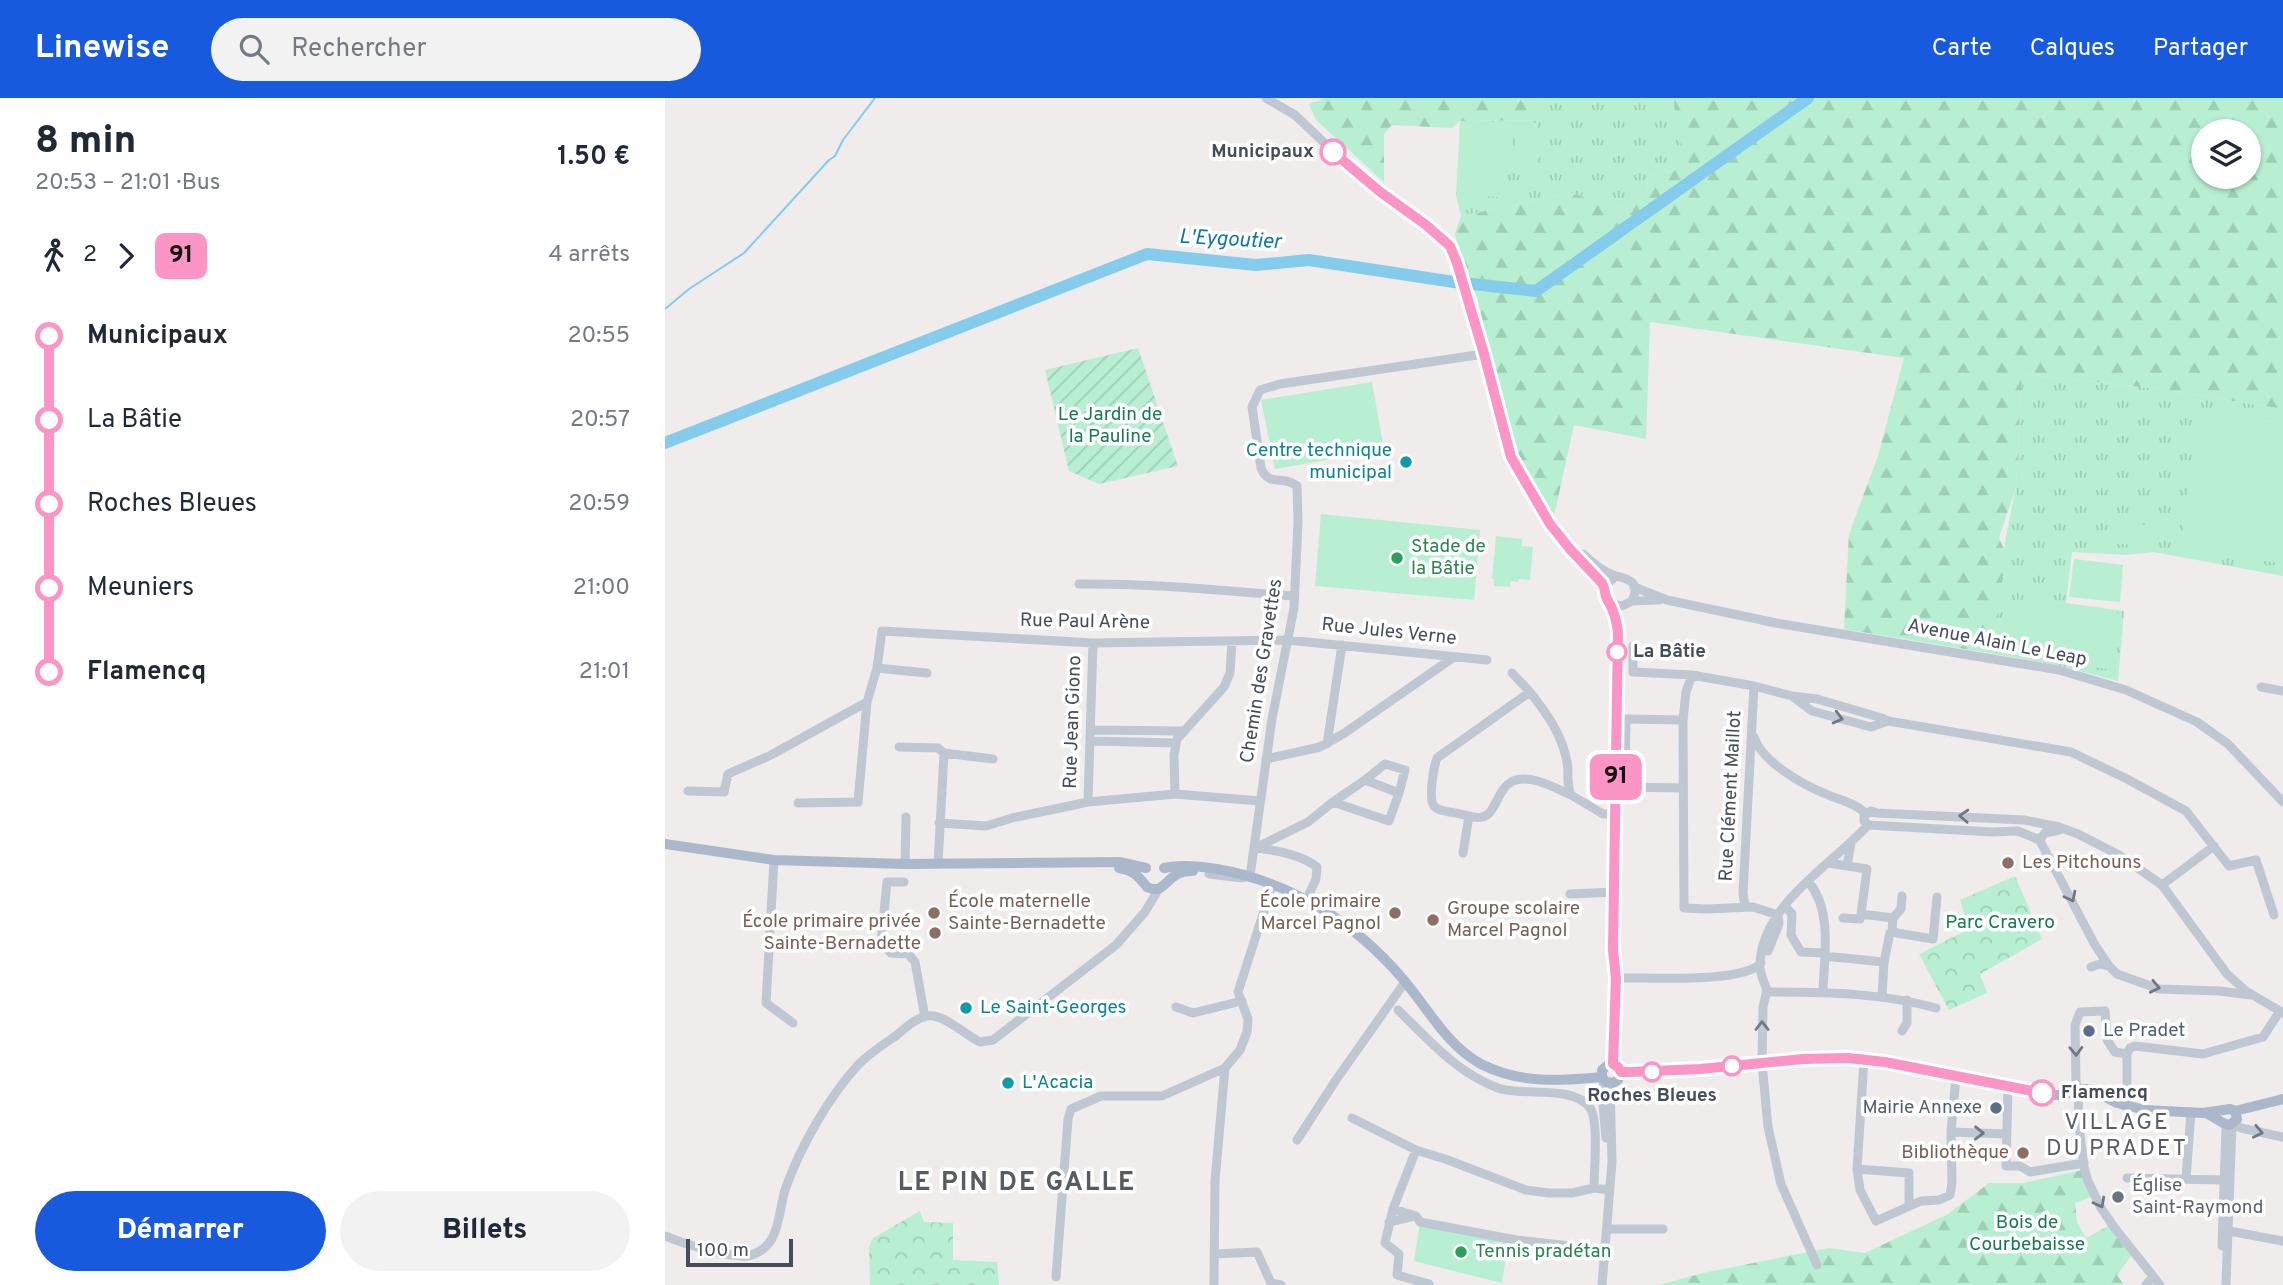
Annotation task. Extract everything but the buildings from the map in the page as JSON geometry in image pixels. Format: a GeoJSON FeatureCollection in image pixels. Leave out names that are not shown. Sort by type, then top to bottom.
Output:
{"type":"FeatureCollection","features":[{"type":"Feature","properties":{"kind":"main road"},"geometry":{"type":"LineString","coordinates":[[665,844],[774,860],[905,864],[1119,862],[1152,881],[1185,872],[1248,882],[1271,889],[1339,920]]}},
{"type":"Feature","properties":{"kind":"main road"},"geometry":{"type":"LineString","coordinates":[[1157,864],[1164,868],[1168,875],[1152,881],[1157,864]]}},
{"type":"Feature","properties":{"kind":"main road"},"geometry":{"type":"LineString","coordinates":[[1164,868],[1185,866],[1250,876],[1289,890],[1339,920],[1380,953],[1455,1045],[1484,1065],[1521,1078],[1541,1080],[1618,1080],[1617,1068]]}},
{"type":"Feature","properties":{"kind":"main road"},"geometry":{"type":"LineString","coordinates":[[1605,1080],[1604,1067],[1700,1069],[1825,1058],[1864,1059],[2052,1095],[2065,1095],[2079,1089],[2097,1091],[2121,1104],[2145,1110],[2230,1111]]}},
{"type":"Feature","properties":{"kind":"main road"},"geometry":{"type":"LineString","coordinates":[[2229,1124],[2221,1114],[2283,1099]]}},
{"type":"Feature","properties":{"kind":"main road"},"geometry":{"type":"LineString","coordinates":[[2197,1112],[2229,1124]]}},
{"type":"Feature","properties":{"kind":"street"},"geometry":{"type":"LineString","coordinates":[[1266,98],[1294,115],[1356,173],[1444,240],[1454,254],[1484,354],[1508,449],[1553,528],[1605,588]]}},
{"type":"Feature","properties":{"kind":"street","name":"Chemin des Gravettes"},"geometry":{"type":"LineString","coordinates":[[1250,876],[1266,759],[1294,596],[1298,523],[1297,486],[1290,481],[1264,477],[1252,407],[1254,398],[1260,390],[1280,384],[1484,354]]}},
{"type":"Feature","properties":{"kind":"street"},"geometry":{"type":"LineString","coordinates":[[1553,528],[1595,565],[1616,576],[1627,578],[1634,587],[1635,594],[1628,603],[1618,632]]}},
{"type":"Feature","properties":{"kind":"street"},"geometry":{"type":"LineString","coordinates":[[1616,576],[1609,580],[1605,588],[1606,598],[1618,606],[1628,603]]}},
{"type":"Feature","properties":{"kind":"street"},"geometry":{"type":"LineString","coordinates":[[1079,584],[1129,583],[1294,596]]}},
{"type":"Feature","properties":{"kind":"street","name":"Avenue Alain Le Leap"},"geometry":{"type":"LineString","coordinates":[[1634,587],[1667,600],[1776,623],[2059,670],[2126,690],[2197,722],[2218,737],[2258,774],[2283,802]]}},
{"type":"Feature","properties":{"kind":"street","name":"Avenue Alain Le Leap"},"geometry":{"type":"LineString","coordinates":[[1628,603],[1667,600]]}},
{"type":"Feature","properties":{"kind":"street"},"geometry":{"type":"LineString","coordinates":[[1612,604],[1618,632],[1613,950],[1617,1068]]}},
{"type":"Feature","properties":{"kind":"street","name":"Rue Paul Arène"},"geometry":{"type":"LineString","coordinates":[[877,668],[882,631],[1093,643],[1287,640]]}},
{"type":"Feature","properties":{"kind":"street","name":"Rue Jules Verne"},"geometry":{"type":"LineString","coordinates":[[1287,640],[1486,660]]}},
{"type":"Feature","properties":{"kind":"street"},"geometry":{"type":"LineString","coordinates":[[1175,794],[1176,743],[1224,687],[1230,673],[1232,641]]}},
{"type":"Feature","properties":{"kind":"street","name":"Rue Jean Giono"},"geometry":{"type":"LineString","coordinates":[[1088,802],[1093,643]]}},
{"type":"Feature","properties":{"kind":"street"},"geometry":{"type":"LineString","coordinates":[[1327,744],[1342,645]]}},
{"type":"Feature","properties":{"kind":"street"},"geometry":{"type":"LineString","coordinates":[[1633,646],[1633,672],[1692,675],[1817,699],[1888,722],[2071,752],[2186,811],[2229,866],[2256,860],[2274,915]]}},
{"type":"Feature","properties":{"kind":"street"},"geometry":{"type":"LineString","coordinates":[[1266,759],[1327,744],[1454,657]]}},
{"type":"Feature","properties":{"kind":"street"},"geometry":{"type":"LineString","coordinates":[[798,803],[858,802],[867,702],[877,668],[927,673]]}},
{"type":"Feature","properties":{"kind":"street"},"geometry":{"type":"LineString","coordinates":[[1512,673],[1552,720],[1565,749],[1568,768],[1566,782],[1571,795]]}},
{"type":"Feature","properties":{"kind":"street"},"geometry":{"type":"LineString","coordinates":[[1692,675],[1686,692],[1683,720],[1684,908],[1745,906],[1779,915]]}},
{"type":"Feature","properties":{"kind":"street","name":"Rue Clément Maillot"},"geometry":{"type":"LineString","coordinates":[[1745,906],[1744,875],[1755,687]]}},
{"type":"Feature","properties":{"kind":"street"},"geometry":{"type":"LineString","coordinates":[[2260,687],[2283,691]]}},
{"type":"Feature","properties":{"kind":"street"},"geometry":{"type":"LineString","coordinates":[[1530,692],[1437,758],[1431,800],[1434,806],[1441,810],[1482,818],[1490,813],[1502,789],[1513,781],[1526,779],[1571,795],[1603,814],[1615,814]]}},
{"type":"Feature","properties":{"kind":"street"},"geometry":{"type":"LineString","coordinates":[[688,791],[724,792],[728,774],[772,755],[867,702]]}},
{"type":"Feature","properties":{"kind":"street"},"geometry":{"type":"LineString","coordinates":[[1683,720],[1626,719],[1625,787],[1683,788]]}},
{"type":"Feature","properties":{"kind":"street"},"geometry":{"type":"LineString","coordinates":[[1090,730],[1184,731]]}},
{"type":"Feature","properties":{"kind":"street"},"geometry":{"type":"LineString","coordinates":[[1753,732],[1756,745],[1778,766],[1823,793],[1856,806],[1865,814]]}},
{"type":"Feature","properties":{"kind":"street"},"geometry":{"type":"LineString","coordinates":[[1090,741],[1176,743]]}},
{"type":"Feature","properties":{"kind":"street"},"geometry":{"type":"LineString","coordinates":[[899,747],[938,748],[944,753],[993,759]]}},
{"type":"Feature","properties":{"kind":"street"},"geometry":{"type":"LineString","coordinates":[[938,864],[944,753]]}},
{"type":"Feature","properties":{"kind":"street"},"geometry":{"type":"LineString","coordinates":[[1255,848],[1308,822],[1333,802],[1385,764],[1405,770],[1389,821],[1333,802]]}},
{"type":"Feature","properties":{"kind":"street"},"geometry":{"type":"LineString","coordinates":[[1365,780],[1399,793]]}},
{"type":"Feature","properties":{"kind":"street"},"geometry":{"type":"LineString","coordinates":[[939,823],[986,826],[1088,802],[1175,794],[1260,802]]}},
{"type":"Feature","properties":{"kind":"street"},"geometry":{"type":"LineString","coordinates":[[1865,814],[1871,811],[2039,822],[2102,955],[2117,974],[2159,989],[2220,991],[2256,997]]}},
{"type":"Feature","properties":{"kind":"street"},"geometry":{"type":"LineString","coordinates":[[1616,978],[1724,976],[1744,973],[1759,966],[1779,924],[1779,915],[1786,905],[1808,881],[1879,820],[1877,813]]}},
{"type":"Feature","properties":{"kind":"street"},"geometry":{"type":"LineString","coordinates":[[1865,814],[1864,821],[1872,825],[1982,832],[2018,831],[2034,839],[2043,832],[2069,830],[2119,855],[2162,885],[2215,960],[2236,983],[2282,1012],[2263,1037],[2203,1054],[2130,1048],[2127,1054],[2127,1101],[2121,1104]]}},
{"type":"Feature","properties":{"kind":"street"},"geometry":{"type":"LineString","coordinates":[[1463,853],[1469,816]]}},
{"type":"Feature","properties":{"kind":"street"},"geometry":{"type":"LineString","coordinates":[[905,864],[906,817]]}},
{"type":"Feature","properties":{"kind":"street"},"geometry":{"type":"LineString","coordinates":[[2028,834],[2028,826],[2032,822]]}},
{"type":"Feature","properties":{"kind":"street"},"geometry":{"type":"LineString","coordinates":[[1847,866],[1851,843]]}},
{"type":"Feature","properties":{"kind":"street"},"geometry":{"type":"LineString","coordinates":[[2162,885],[2214,846]]}},
{"type":"Feature","properties":{"kind":"street"},"geometry":{"type":"LineString","coordinates":[[1255,848],[1308,860],[1317,867],[1317,879],[1306,901]]}},
{"type":"Feature","properties":{"kind":"street"},"geometry":{"type":"LineString","coordinates":[[774,860],[766,1003],[793,1023]]}},
{"type":"Feature","properties":{"kind":"street"},"geometry":{"type":"LineString","coordinates":[[1828,863],[1867,869],[1860,919],[1843,918]]}},
{"type":"Feature","properties":{"kind":"street"},"geometry":{"type":"LineString","coordinates":[[1209,874],[1242,878],[1250,876]]}},
{"type":"Feature","properties":{"kind":"street"},"geometry":{"type":"LineString","coordinates":[[665,1236],[702,1251],[747,1256],[768,1245],[776,1232],[786,1188],[812,1132],[859,1064],[905,1028],[925,1017],[936,1016],[975,1040],[989,1042],[1116,946],[1145,912],[1152,881]]}},
{"type":"Feature","properties":{"kind":"street"},"geometry":{"type":"LineString","coordinates":[[1808,881],[1821,903],[1824,918],[1823,992]]}},
{"type":"Feature","properties":{"kind":"street"},"geometry":{"type":"LineString","coordinates":[[904,882],[887,882],[881,943],[883,952],[908,954],[915,962],[925,1017]]}},
{"type":"Feature","properties":{"kind":"street"},"geometry":{"type":"LineString","coordinates":[[1056,1277],[1071,1109],[1101,1096],[1162,1096],[1225,1068],[1240,1050],[1247,1032],[1248,1020],[1238,992],[1271,889]]}},
{"type":"Feature","properties":{"kind":"street"},"geometry":{"type":"LineString","coordinates":[[1570,894],[1615,891]]}},
{"type":"Feature","properties":{"kind":"street"},"geometry":{"type":"LineString","coordinates":[[1882,997],[1884,962],[1893,918],[1901,909],[1902,896]]}},
{"type":"Feature","properties":{"kind":"street"},"geometry":{"type":"LineString","coordinates":[[1891,932],[1933,939],[1937,897]]}},
{"type":"Feature","properties":{"kind":"street"},"geometry":{"type":"LineString","coordinates":[[1786,905],[1793,915],[1791,935],[1801,952],[1884,962]]}},
{"type":"Feature","properties":{"kind":"street"},"geometry":{"type":"LineString","coordinates":[[1861,914],[1893,918]]}},
{"type":"Feature","properties":{"kind":"street"},"geometry":{"type":"LineString","coordinates":[[2102,955],[2091,965],[2109,966]]}},
{"type":"Feature","properties":{"kind":"street"},"geometry":{"type":"LineString","coordinates":[[1759,966],[1767,990],[1763,1007],[1762,1063],[1768,1127],[1781,1184],[1817,1265]]}},
{"type":"Feature","properties":{"kind":"street"},"geometry":{"type":"LineString","coordinates":[[1297,1140],[1405,982]]}},
{"type":"Feature","properties":{"kind":"street"},"geometry":{"type":"LineString","coordinates":[[2220,991],[2236,983]]}},
{"type":"Feature","properties":{"kind":"street"},"geometry":{"type":"LineString","coordinates":[[1767,990],[1882,997],[1936,1008]]}},
{"type":"Feature","properties":{"kind":"street"},"geometry":{"type":"LineString","coordinates":[[1902,1031],[1907,1023],[1907,1000]]}},
{"type":"Feature","properties":{"kind":"street"},"geometry":{"type":"LineString","coordinates":[[1176,1007],[1193,1013],[1241,1001]]}},
{"type":"Feature","properties":{"kind":"street"},"geometry":{"type":"LineString","coordinates":[[1398,1010],[1459,1069],[1500,1089],[1563,1094],[1579,1099],[1591,1109],[1595,1129],[1594,1188]]}},
{"type":"Feature","properties":{"kind":"street"},"geometry":{"type":"LineString","coordinates":[[2127,1054],[2115,1052],[2107,1040],[2105,1010],[2080,1012],[2075,1025],[2082,1165],[2101,1208],[2160,1285]]}},
{"type":"Feature","properties":{"kind":"street"},"geometry":{"type":"LineString","coordinates":[[1864,1059],[1857,1168],[1860,1190],[1876,1222],[1921,1201],[1949,1195],[1952,1183],[1951,1132],[1956,1077]]}},
{"type":"Feature","properties":{"kind":"street"},"geometry":{"type":"LineString","coordinates":[[1214,1285],[1215,1181],[1225,1068]]}},
{"type":"Feature","properties":{"kind":"street"},"geometry":{"type":"LineString","coordinates":[[1602,1285],[1609,1190],[1608,1116],[1602,1093],[1605,1080]]}},
{"type":"Feature","properties":{"kind":"street"},"geometry":{"type":"LineString","coordinates":[[2008,1087],[2006,1166],[2020,1166],[2030,1172],[2082,1165]]}},
{"type":"Feature","properties":{"kind":"street"},"geometry":{"type":"LineString","coordinates":[[2186,1179],[2197,1112]]}},
{"type":"Feature","properties":{"kind":"street"},"geometry":{"type":"LineString","coordinates":[[1352,1118],[1416,1150],[1526,1190],[1572,1193],[1594,1188],[1609,1190]]}},
{"type":"Feature","properties":{"kind":"street"},"geometry":{"type":"LineString","coordinates":[[2229,1124],[2283,1138]]}},
{"type":"Feature","properties":{"kind":"street"},"geometry":{"type":"LineString","coordinates":[[2224,1285],[2224,1180],[2229,1124]]}},
{"type":"Feature","properties":{"kind":"street"},"geometry":{"type":"LineString","coordinates":[[2224,1285],[2229,1231],[2229,1124]]}},
{"type":"Feature","properties":{"kind":"street"},"geometry":{"type":"LineString","coordinates":[[1951,1132],[2006,1134]]}},
{"type":"Feature","properties":{"kind":"street"},"geometry":{"type":"LineString","coordinates":[[1416,1150],[1393,1209],[1385,1243],[1399,1254],[1397,1275],[1429,1283]]}},
{"type":"Feature","properties":{"kind":"street"},"geometry":{"type":"LineString","coordinates":[[1857,1168],[1909,1173],[1909,1206]]}},
{"type":"Feature","properties":{"kind":"street"},"geometry":{"type":"LineString","coordinates":[[2127,1178],[2224,1180]]}},
{"type":"Feature","properties":{"kind":"street"},"geometry":{"type":"LineString","coordinates":[[1393,1209],[1416,1216],[1420,1222],[1516,1240],[1605,1250]]}},
{"type":"Feature","properties":{"kind":"street"},"geometry":{"type":"LineString","coordinates":[[1389,1222],[1416,1216]]}},
{"type":"Feature","properties":{"kind":"street"},"geometry":{"type":"LineString","coordinates":[[1607,1229],[1663,1229]]}},
{"type":"Feature","properties":{"kind":"street"},"geometry":{"type":"LineString","coordinates":[[2229,1231],[2283,1241]]}},
{"type":"Feature","properties":{"kind":"street"},"geometry":{"type":"LineString","coordinates":[[1214,1254],[1257,1252],[1272,1283],[1281,1285]]}},
{"type":"Feature","properties":{"kind":"street"},"geometry":{"type":"LineString","coordinates":[[2146,1285],[2153,1276]]}},
{"type":"Feature","properties":{"kind":"green space"},"geometry":{"type":"Polygon","coordinates":[[[1326,98],[1542,98],[1538,120],[1460,121],[1452,128],[1392,125],[1384,134],[1384,182],[1316,120],[1309,104],[1326,98]]]}},
{"type":"Feature","properties":{"kind":"green space"},"geometry":{"type":"Polygon","coordinates":[[[1542,98],[1674,98],[1676,122],[1689,166],[1648,176],[1647,191],[1620,208],[1571,193],[1461,216],[1456,195],[1460,121],[1537,120],[1542,98]]]}},
{"type":"Feature","properties":{"kind":"green space"},"geometry":{"type":"Polygon","coordinates":[[[1674,98],[2283,98],[2283,409],[2159,389],[2022,374],[2016,487],[1999,538],[2005,551],[1995,654],[1844,629],[1849,534],[1878,456],[1904,358],[1650,322],[1646,439],[1574,425],[1553,521],[1512,443],[1477,297],[1456,239],[1455,233],[1461,216],[1571,193],[1620,208],[1647,191],[1648,176],[1689,166],[1675,122],[1674,98]]]}},
{"type":"Feature","properties":{"kind":"green space"},"geometry":{"type":"Polygon","coordinates":[[[1464,122],[1482,123],[1480,157],[1462,156],[1464,122]]]}},
{"type":"Feature","properties":{"kind":"green space"},"geometry":{"type":"Polygon","coordinates":[[[1484,122],[1514,122],[1512,164],[1481,163],[1484,122]]]}},
{"type":"Feature","properties":{"kind":"green space"},"geometry":{"type":"Polygon","coordinates":[[[1516,122],[1538,123],[1536,164],[1514,163],[1516,122]]]}},
{"type":"Feature","properties":{"kind":"green space"},"geometry":{"type":"Polygon","coordinates":[[[1461,161],[1479,162],[1478,196],[1459,196],[1461,161]]]}},
{"type":"Feature","properties":{"kind":"green space"},"geometry":{"type":"Polygon","coordinates":[[[1481,167],[1500,168],[1498,197],[1479,196],[1481,167]]]}},
{"type":"Feature","properties":{"kind":"green space","name":"Le Jardin de la Pauline"},"geometry":{"type":"Polygon","coordinates":[[[1138,348],[1178,466],[1099,484],[1069,471],[1045,370],[1138,348]]]}},
{"type":"Feature","properties":{"kind":"green space"},"geometry":{"type":"Polygon","coordinates":[[[2022,374],[2159,389],[2283,409],[2283,576],[2154,552],[2126,555],[2072,552],[2066,603],[2124,611],[2118,681],[2061,666],[1995,654],[2005,541],[2016,487],[2022,374]]]}},
{"type":"Feature","properties":{"kind":"green space"},"geometry":{"type":"Polygon","coordinates":[[[1372,382],[1384,450],[1275,469],[1261,400],[1372,382]]]}},
{"type":"Feature","properties":{"kind":"green space"},"geometry":{"type":"Polygon","coordinates":[[[2197,410],[2283,420],[2282,563],[2181,552],[2197,410]]]}},
{"type":"Feature","properties":{"kind":"green space","name":"Stade de la Bâtie"},"geometry":{"type":"Polygon","coordinates":[[[1321,514],[1480,530],[1474,600],[1315,586],[1321,514]]]}},
{"type":"Feature","properties":{"kind":"green space"},"geometry":{"type":"Polygon","coordinates":[[[2116,525],[2150,525],[2149,545],[2116,544],[2116,525]]]}},
{"type":"Feature","properties":{"kind":"green space"},"geometry":{"type":"Polygon","coordinates":[[[1496,536],[1522,539],[1522,546],[1533,547],[1530,580],[1511,581],[1510,587],[1494,586],[1492,579],[1496,536]]]}},
{"type":"Feature","properties":{"kind":"green space"},"geometry":{"type":"Polygon","coordinates":[[[2074,559],[2123,565],[2120,602],[2069,597],[2074,559]]]}},
{"type":"Feature","properties":{"kind":"green space"},"geometry":{"type":"Polygon","coordinates":[[[2015,599],[2122,614],[2114,670],[2008,654],[2015,599]]]}},
{"type":"Feature","properties":{"kind":"green space","name":"Parc Cravero"},"geometry":{"type":"Polygon","coordinates":[[[2015,876],[2042,939],[1980,974],[1987,993],[1949,1010],[1919,954],[1969,929],[1960,900],[2015,876]]]}},
{"type":"Feature","properties":{"kind":"green space","name":"Bois de Courbebaisse"},"geometry":{"type":"Polygon","coordinates":[[[2083,1170],[2093,1196],[2075,1203],[2077,1222],[2086,1238],[2110,1225],[2131,1256],[2117,1275],[2124,1285],[1659,1285],[1703,1273],[1829,1248],[1865,1253],[1948,1214],[1989,1183],[2023,1183],[2083,1170]]]}},
{"type":"Feature","properties":{"kind":"green space"},"geometry":{"type":"Polygon","coordinates":[[[920,1211],[924,1222],[953,1223],[953,1260],[997,1262],[999,1285],[870,1285],[869,1247],[873,1238],[920,1211]]]}},
{"type":"Feature","properties":{"kind":"green space","name":"Tennis pradétan"},"geometry":{"type":"Polygon","coordinates":[[[1420,1222],[1508,1243],[1502,1283],[1414,1261],[1420,1222]]]}},
{"type":"Feature","properties":{"kind":"waterway"},"geometry":{"type":"LineString","coordinates":[[665,309],[689,289],[744,253],[835,156],[843,140],[875,98]]}},
{"type":"Feature","properties":{"kind":"waterway","name":"L'Eygoutier"},"geometry":{"type":"LineString","coordinates":[[665,443],[1147,254],[1256,265],[1309,260],[1454,282],[1536,291],[1808,98]]}},
{"type":"Feature","properties":{"kind":"bus line","name":"91"},"geometry":{"type":"LineString","coordinates":[[1333,152],[1450,246],[1484,354],[1511,457],[1550,524],[1602,583],[1606,598],[1614,610],[1618,632],[1613,1064],[1621,1072],[1630,1072],[1700,1069],[1803,1059],[1864,1059],[2042,1093]]}},
{"type":"Feature","properties":{"kind":"place","name":"Municipaux"},"geometry":{"type":"Point","coordinates":[1333,152]}},
{"type":"Feature","properties":{"kind":"place","name":"Centre technique municipal"},"geometry":{"type":"Point","coordinates":[1406,462]}},
{"type":"Feature","properties":{"kind":"place","name":"Stade de la Bâtie"},"geometry":{"type":"Point","coordinates":[1397,558]}},
{"type":"Feature","properties":{"kind":"place","name":"La Bâtie"},"geometry":{"type":"Point","coordinates":[1617,652]}},
{"type":"Feature","properties":{"kind":"place","name":"Les Pitchouns"},"geometry":{"type":"Point","coordinates":[2008,863]}},
{"type":"Feature","properties":{"kind":"place","name":"École maternelle Sainte-Bernadette"},"geometry":{"type":"Point","coordinates":[934,913]}},
{"type":"Feature","properties":{"kind":"place","name":"École primaire Marcel Pagnol"},"geometry":{"type":"Point","coordinates":[1395,913]}},
{"type":"Feature","properties":{"kind":"place","name":"Groupe scolaire Marcel Pagnol"},"geometry":{"type":"Point","coordinates":[1433,920]}},
{"type":"Feature","properties":{"kind":"place","name":"École primaire privée Sainte-Bernadette"},"geometry":{"type":"Point","coordinates":[935,933]}},
{"type":"Feature","properties":{"kind":"place","name":"Le Saint-Georges"},"geometry":{"type":"Point","coordinates":[966,1008]}},
{"type":"Feature","properties":{"kind":"place","name":"Le Pradet"},"geometry":{"type":"Point","coordinates":[2089,1031]}},
{"type":"Feature","properties":{"kind":"place","name":"Roches Bleues"},"geometry":{"type":"Point","coordinates":[1652,1072]}},
{"type":"Feature","properties":{"kind":"place","name":"L'Acacia"},"geometry":{"type":"Point","coordinates":[1008,1083]}},
{"type":"Feature","properties":{"kind":"place","name":"Flamencq"},"geometry":{"type":"Point","coordinates":[2042,1093]}},
{"type":"Feature","properties":{"kind":"place","name":"Mairie Annexe"},"geometry":{"type":"Point","coordinates":[1996,1108]}},
{"type":"Feature","properties":{"kind":"place","name":"Bibliothèque"},"geometry":{"type":"Point","coordinates":[2023,1153]}},
{"type":"Feature","properties":{"kind":"place","name":"Église Saint-Raymond"},"geometry":{"type":"Point","coordinates":[2118,1197]}},
{"type":"Feature","properties":{"kind":"place","name":"Tennis pradétan"},"geometry":{"type":"Point","coordinates":[1461,1252]}},
{"type":"Feature","properties":{"kind":"district","name":"VILLAGE DU PRADET"},"geometry":{"type":"Point","coordinates":[2117,1136]}},
{"type":"Feature","properties":{"kind":"district","name":"LE PIN DE GALLE"},"geometry":{"type":"Point","coordinates":[1017,1183]}}]}
